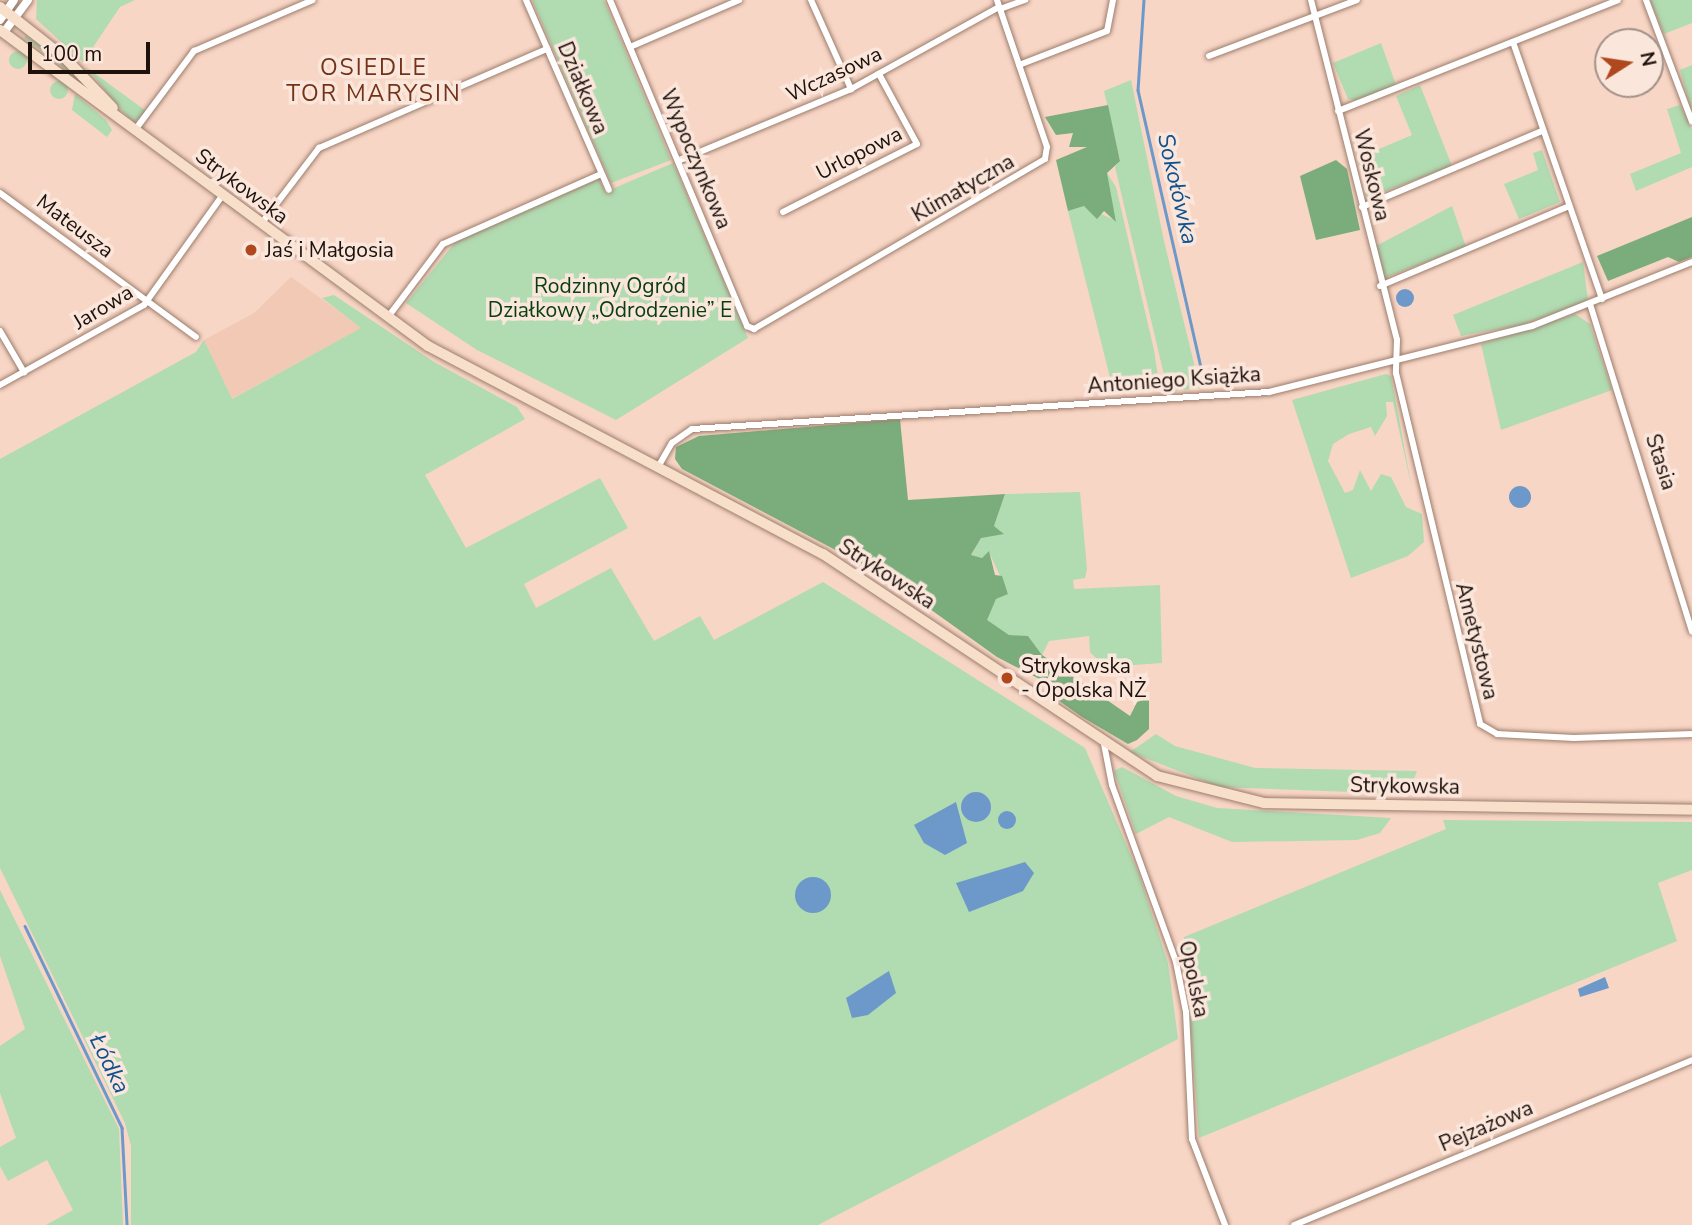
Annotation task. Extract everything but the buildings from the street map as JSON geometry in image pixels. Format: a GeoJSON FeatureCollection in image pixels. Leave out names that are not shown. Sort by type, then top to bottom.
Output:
{"type":"FeatureCollection","features":[{"type":"Feature","properties":{"kind":"main road","name":"Strykowska"},"geometry":{"type":"LineString","coordinates":[[5,14],[65,58],[135,130]]}},
{"type":"Feature","properties":{"kind":"main road","name":"Strykowska"},"geometry":{"type":"LineString","coordinates":[[2,31],[387,318],[475,374],[658,467],[853,573],[1104,744],[1177,784],[1247,801],[1692,810]]}},
{"type":"Feature","properties":{"kind":"street"},"geometry":{"type":"LineString","coordinates":[[2,31],[5,14],[14,0]]}},
{"type":"Feature","properties":{"kind":"street"},"geometry":{"type":"LineString","coordinates":[[5,14],[28,0]]}},
{"type":"Feature","properties":{"kind":"street"},"geometry":{"type":"LineString","coordinates":[[135,130],[194,51],[313,0]]}},
{"type":"Feature","properties":{"kind":"street","name":"Działkowa"},"geometry":{"type":"LineString","coordinates":[[526,0],[609,190]]}},
{"type":"Feature","properties":{"kind":"street","name":"Wypoczynkowa"},"geometry":{"type":"LineString","coordinates":[[610,0],[751,329]]}},
{"type":"Feature","properties":{"kind":"street"},"geometry":{"type":"LineString","coordinates":[[629,47],[739,0]]}},
{"type":"Feature","properties":{"kind":"street"},"geometry":{"type":"LineString","coordinates":[[811,0],[852,89]]}},
{"type":"Feature","properties":{"kind":"street","name":"Wczasowa"},"geometry":{"type":"LineString","coordinates":[[678,161],[852,89],[999,5],[1025,0]]}},
{"type":"Feature","properties":{"kind":"street"},"geometry":{"type":"LineString","coordinates":[[1019,65],[1107,31],[1113,0]]}},
{"type":"Feature","properties":{"kind":"street","name":"Woskowa"},"geometry":{"type":"LineString","coordinates":[[1311,0],[1398,357]]}},
{"type":"Feature","properties":{"kind":"street"},"geometry":{"type":"LineString","coordinates":[[1209,56],[1357,0]]}},
{"type":"Feature","properties":{"kind":"street"},"geometry":{"type":"LineString","coordinates":[[1338,111],[1618,0]]}},
{"type":"Feature","properties":{"kind":"street"},"geometry":{"type":"LineString","coordinates":[[1646,0],[1692,122]]}},
{"type":"Feature","properties":{"kind":"street","name":"Klimatyczna"},"geometry":{"type":"LineString","coordinates":[[751,329],[1045,159],[1047,147],[999,5]]}},
{"type":"Feature","properties":{"kind":"street"},"geometry":{"type":"LineString","coordinates":[[1513,42],[1567,207],[1602,299]]}},
{"type":"Feature","properties":{"kind":"street"},"geometry":{"type":"LineString","coordinates":[[261,224],[319,148],[547,49]]}},
{"type":"Feature","properties":{"kind":"street","name":"Urlopowa"},"geometry":{"type":"LineString","coordinates":[[783,212],[917,144],[879,74]]}},
{"type":"Feature","properties":{"kind":"street"},"geometry":{"type":"LineString","coordinates":[[1362,206],[1542,131]]}},
{"type":"Feature","properties":{"kind":"street"},"geometry":{"type":"LineString","coordinates":[[387,318],[443,244],[601,174]]}},
{"type":"Feature","properties":{"kind":"street","name":"Mateusza"},"geometry":{"type":"LineString","coordinates":[[0,193],[196,337]]}},
{"type":"Feature","properties":{"kind":"street","name":"Jarowa"},"geometry":{"type":"LineString","coordinates":[[0,385],[147,302],[222,196]]}},
{"type":"Feature","properties":{"kind":"street"},"geometry":{"type":"LineString","coordinates":[[1380,286],[1567,207]]}},
{"type":"Feature","properties":{"kind":"street","name":"Antoniego Książka"},"geometry":{"type":"LineString","coordinates":[[658,467],[672,443],[692,429],[1261,393],[1398,357],[1521,329],[1692,262]]}},
{"type":"Feature","properties":{"kind":"street","name":"Stasia"},"geometry":{"type":"LineString","coordinates":[[1590,304],[1692,632]]}},
{"type":"Feature","properties":{"kind":"street"},"geometry":{"type":"LineString","coordinates":[[0,331],[24,372]]}},
{"type":"Feature","properties":{"kind":"street","name":"Ametystowa"},"geometry":{"type":"LineString","coordinates":[[1398,357],[1454,626],[1484,728],[1574,738],[1692,734]]}},
{"type":"Feature","properties":{"kind":"street","name":"Opolska"},"geometry":{"type":"LineString","coordinates":[[1104,744],[1112,785],[1176,962],[1186,1012],[1192,1139],[1225,1225]]}},
{"type":"Feature","properties":{"kind":"street","name":"Pejzażowa"},"geometry":{"type":"LineString","coordinates":[[1294,1225],[1692,1060]]}},
{"type":"Feature","properties":{"kind":"shaded area"},"geometry":{"type":"Polygon","coordinates":[[[291,277],[362,328],[231,399],[204,340],[254,313],[291,277]]]}},
{"type":"Feature","properties":{"kind":"green space"},"geometry":{"type":"Polygon","coordinates":[[[37,0],[135,0],[120,7],[83,62],[36,19],[37,0]]]}},
{"type":"Feature","properties":{"kind":"green space"},"geometry":{"type":"Polygon","coordinates":[[[532,0],[604,0],[671,160],[611,183],[532,0]]]}},
{"type":"Feature","properties":{"kind":"green space"},"geometry":{"type":"Polygon","coordinates":[[[1650,0],[1692,0],[1692,23],[1664,34],[1664,28],[1662,28],[1650,0]]]}},
{"type":"Feature","properties":{"kind":"green space"},"geometry":{"type":"Polygon","coordinates":[[[26,35],[59,59],[78,78],[24,38],[26,35]]]}},
{"type":"Feature","properties":{"kind":"green space"},"geometry":{"type":"Polygon","coordinates":[[[1381,43],[1396,85],[1360,101],[1348,99],[1333,63],[1381,43]]]}},
{"type":"Feature","properties":{"kind":"green space"},"geometry":{"type":"Polygon","coordinates":[[[14,51],[22,51],[27,60],[25,67],[14,69],[9,64],[9,56],[14,51]]]}},
{"type":"Feature","properties":{"kind":"green space"},"geometry":{"type":"Polygon","coordinates":[[[1692,65],[1692,113],[1680,70],[1692,65]]]}},
{"type":"Feature","properties":{"kind":"green space"},"geometry":{"type":"Polygon","coordinates":[[[86,67],[146,111],[134,122],[86,67]]]}},
{"type":"Feature","properties":{"kind":"green space"},"geometry":{"type":"Polygon","coordinates":[[[1131,80],[1164,241],[1200,388],[1175,391],[1164,375],[1115,167],[1120,160],[1104,91],[1131,80]]]}},
{"type":"Feature","properties":{"kind":"green space"},"geometry":{"type":"Polygon","coordinates":[[[59,81],[65,84],[68,90],[65,96],[59,99],[53,96],[50,90],[53,84],[59,81]]]}},
{"type":"Feature","properties":{"kind":"green space"},"geometry":{"type":"Polygon","coordinates":[[[1420,85],[1452,166],[1367,198],[1358,158],[1412,135],[1396,96],[1420,85]]]}},
{"type":"Feature","properties":{"kind":"green space"},"geometry":{"type":"Polygon","coordinates":[[[75,94],[106,120],[112,130],[107,137],[72,110],[75,94]]]}},
{"type":"Feature","properties":{"kind":"green space"},"geometry":{"type":"Polygon","coordinates":[[[1108,105],[1120,161],[1107,173],[1116,222],[1104,211],[1097,219],[1084,206],[1068,211],[1056,160],[1087,147],[1069,147],[1073,133],[1056,135],[1045,117],[1108,105]]]}},
{"type":"Feature","properties":{"kind":"green space"},"geometry":{"type":"Polygon","coordinates":[[[1680,105],[1692,129],[1692,167],[1636,191],[1630,174],[1681,153],[1667,109],[1680,105]]]}},
{"type":"Feature","properties":{"kind":"green space"},"geometry":{"type":"Polygon","coordinates":[[[1542,150],[1560,202],[1519,219],[1504,184],[1538,170],[1533,153],[1542,150]]]}},
{"type":"Feature","properties":{"kind":"green space"},"geometry":{"type":"Polygon","coordinates":[[[1336,160],[1347,169],[1360,230],[1316,240],[1300,176],[1336,160]]]}},
{"type":"Feature","properties":{"kind":"green space","name":"Rodzinny Ogród Działkowy „Odrodzenie” E"},"geometry":{"type":"Polygon","coordinates":[[[673,163],[748,338],[616,420],[477,350],[406,303],[457,240],[599,179],[605,192],[673,163]]]}},
{"type":"Feature","properties":{"kind":"green space"},"geometry":{"type":"Polygon","coordinates":[[[1107,173],[1116,187],[1154,350],[1159,383],[1147,392],[1114,393],[1068,211],[1084,206],[1112,219],[1107,173]]]}},
{"type":"Feature","properties":{"kind":"green space"},"geometry":{"type":"Polygon","coordinates":[[[1452,206],[1466,247],[1384,278],[1376,246],[1452,206]]]}},
{"type":"Feature","properties":{"kind":"green space"},"geometry":{"type":"Polygon","coordinates":[[[1692,217],[1692,257],[1679,262],[1668,257],[1608,281],[1597,256],[1692,217]]]}},
{"type":"Feature","properties":{"kind":"green space"},"geometry":{"type":"Polygon","coordinates":[[[1583,262],[1588,301],[1521,325],[1461,336],[1453,315],[1583,262]]]}},
{"type":"Feature","properties":{"kind":"green space"},"geometry":{"type":"Polygon","coordinates":[[[334,295],[434,362],[517,407],[525,419],[425,475],[466,548],[600,478],[628,528],[524,584],[536,608],[611,568],[654,641],[700,616],[714,640],[823,582],[1085,748],[1139,874],[1168,963],[1178,1039],[818,1225],[131,1225],[131,1146],[125,1123],[0,868],[0,459],[196,352],[204,340],[232,399],[361,328],[322,298],[334,295]]]}},
{"type":"Feature","properties":{"kind":"green space"},"geometry":{"type":"Polygon","coordinates":[[[1575,314],[1590,324],[1612,390],[1501,430],[1481,344],[1575,314]]]}},
{"type":"Feature","properties":{"kind":"green space"},"geometry":{"type":"Polygon","coordinates":[[[1386,374],[1391,376],[1412,489],[1393,402],[1386,402],[1387,416],[1375,436],[1371,427],[1349,434],[1333,444],[1328,461],[1345,493],[1353,490],[1360,470],[1371,491],[1381,474],[1391,477],[1406,507],[1422,514],[1424,542],[1408,556],[1351,578],[1292,400],[1386,374]]]}},
{"type":"Feature","properties":{"kind":"green space"},"geometry":{"type":"Polygon","coordinates":[[[900,419],[908,500],[1005,494],[994,526],[1004,534],[981,538],[971,555],[982,558],[989,551],[995,575],[1002,576],[1008,594],[996,599],[987,620],[1009,635],[1028,636],[1042,655],[1130,716],[1137,702],[1149,698],[1149,729],[1137,740],[1128,744],[1082,717],[1055,698],[1051,685],[997,657],[881,574],[682,469],[675,459],[676,447],[699,436],[900,419]]]}},
{"type":"Feature","properties":{"kind":"green space"},"geometry":{"type":"Polygon","coordinates":[[[1080,492],[1087,569],[1085,578],[1073,580],[1074,589],[1160,585],[1162,663],[1105,667],[1090,652],[1089,636],[1049,641],[1042,655],[1028,636],[1009,635],[986,620],[996,599],[1008,593],[989,552],[982,558],[971,556],[981,537],[1003,533],[994,526],[1005,494],[1080,492]]]}},
{"type":"Feature","properties":{"kind":"green space"},"geometry":{"type":"Polygon","coordinates":[[[1156,734],[1175,746],[1255,768],[1417,771],[1408,794],[1219,787],[1130,752],[1156,734]]]}},
{"type":"Feature","properties":{"kind":"green space"},"geometry":{"type":"Polygon","coordinates":[[[1122,767],[1176,796],[1217,808],[1391,818],[1380,833],[1357,840],[1232,842],[1169,817],[1136,834],[1114,771],[1122,767]]]}},
{"type":"Feature","properties":{"kind":"green space"},"geometry":{"type":"Polygon","coordinates":[[[1443,820],[1692,822],[1692,870],[1658,883],[1677,941],[1199,1138],[1184,937],[1446,829],[1443,820]]]}},
{"type":"Feature","properties":{"kind":"green space"},"geometry":{"type":"Polygon","coordinates":[[[0,890],[119,1129],[123,1225],[46,1225],[73,1210],[47,1160],[8,1181],[0,1166],[0,1147],[16,1138],[0,1093],[0,1046],[25,1029],[0,956],[0,890]]]}},
{"type":"Feature","properties":{"kind":"water"},"geometry":{"type":"Polygon","coordinates":[[[1405,289],[1411,292],[1414,298],[1411,304],[1405,307],[1399,304],[1396,298],[1399,292],[1405,289]]]}},
{"type":"Feature","properties":{"kind":"water"},"geometry":{"type":"Polygon","coordinates":[[[1520,486],[1528,489],[1531,497],[1528,505],[1520,508],[1512,505],[1509,497],[1512,489],[1520,486]]]}},
{"type":"Feature","properties":{"kind":"water"},"geometry":{"type":"Polygon","coordinates":[[[976,792],[987,796],[991,807],[987,818],[976,822],[965,818],[961,807],[965,796],[976,792]]]}},
{"type":"Feature","properties":{"kind":"water"},"geometry":{"type":"Polygon","coordinates":[[[956,802],[967,843],[945,855],[924,843],[914,825],[956,802]]]}},
{"type":"Feature","properties":{"kind":"water"},"geometry":{"type":"Polygon","coordinates":[[[1007,811],[1013,814],[1016,820],[1013,826],[1007,829],[1001,826],[998,820],[1001,814],[1007,811]]]}},
{"type":"Feature","properties":{"kind":"water"},"geometry":{"type":"Polygon","coordinates":[[[1025,862],[1034,873],[1023,891],[969,912],[956,883],[1025,862]]]}},
{"type":"Feature","properties":{"kind":"water"},"geometry":{"type":"Polygon","coordinates":[[[813,877],[826,882],[831,895],[826,908],[813,913],[800,908],[795,895],[800,882],[813,877]]]}},
{"type":"Feature","properties":{"kind":"water"},"geometry":{"type":"Polygon","coordinates":[[[889,971],[896,993],[868,1015],[852,1018],[846,998],[889,971]]]}},
{"type":"Feature","properties":{"kind":"water"},"geometry":{"type":"Polygon","coordinates":[[[1605,977],[1609,988],[1580,997],[1578,989],[1605,977]]]}},
{"type":"Feature","properties":{"kind":"waterway","name":"Sokołówka"},"geometry":{"type":"LineString","coordinates":[[1144,0],[1138,90],[1205,384]]}},
{"type":"Feature","properties":{"kind":"waterway","name":"Łódka"},"geometry":{"type":"LineString","coordinates":[[25,926],[122,1128],[127,1225]]}},
{"type":"Feature","properties":{"kind":"place","name":"Jaś i Małgosia"},"geometry":{"type":"Point","coordinates":[251,250]}},
{"type":"Feature","properties":{"kind":"place","name":"Strykowska - Opolska NŻ"},"geometry":{"type":"Point","coordinates":[1007,678]}},
{"type":"Feature","properties":{"kind":"district","name":"OSIEDLE TOR MARYSIN"},"geometry":{"type":"Point","coordinates":[374,81]}}]}
